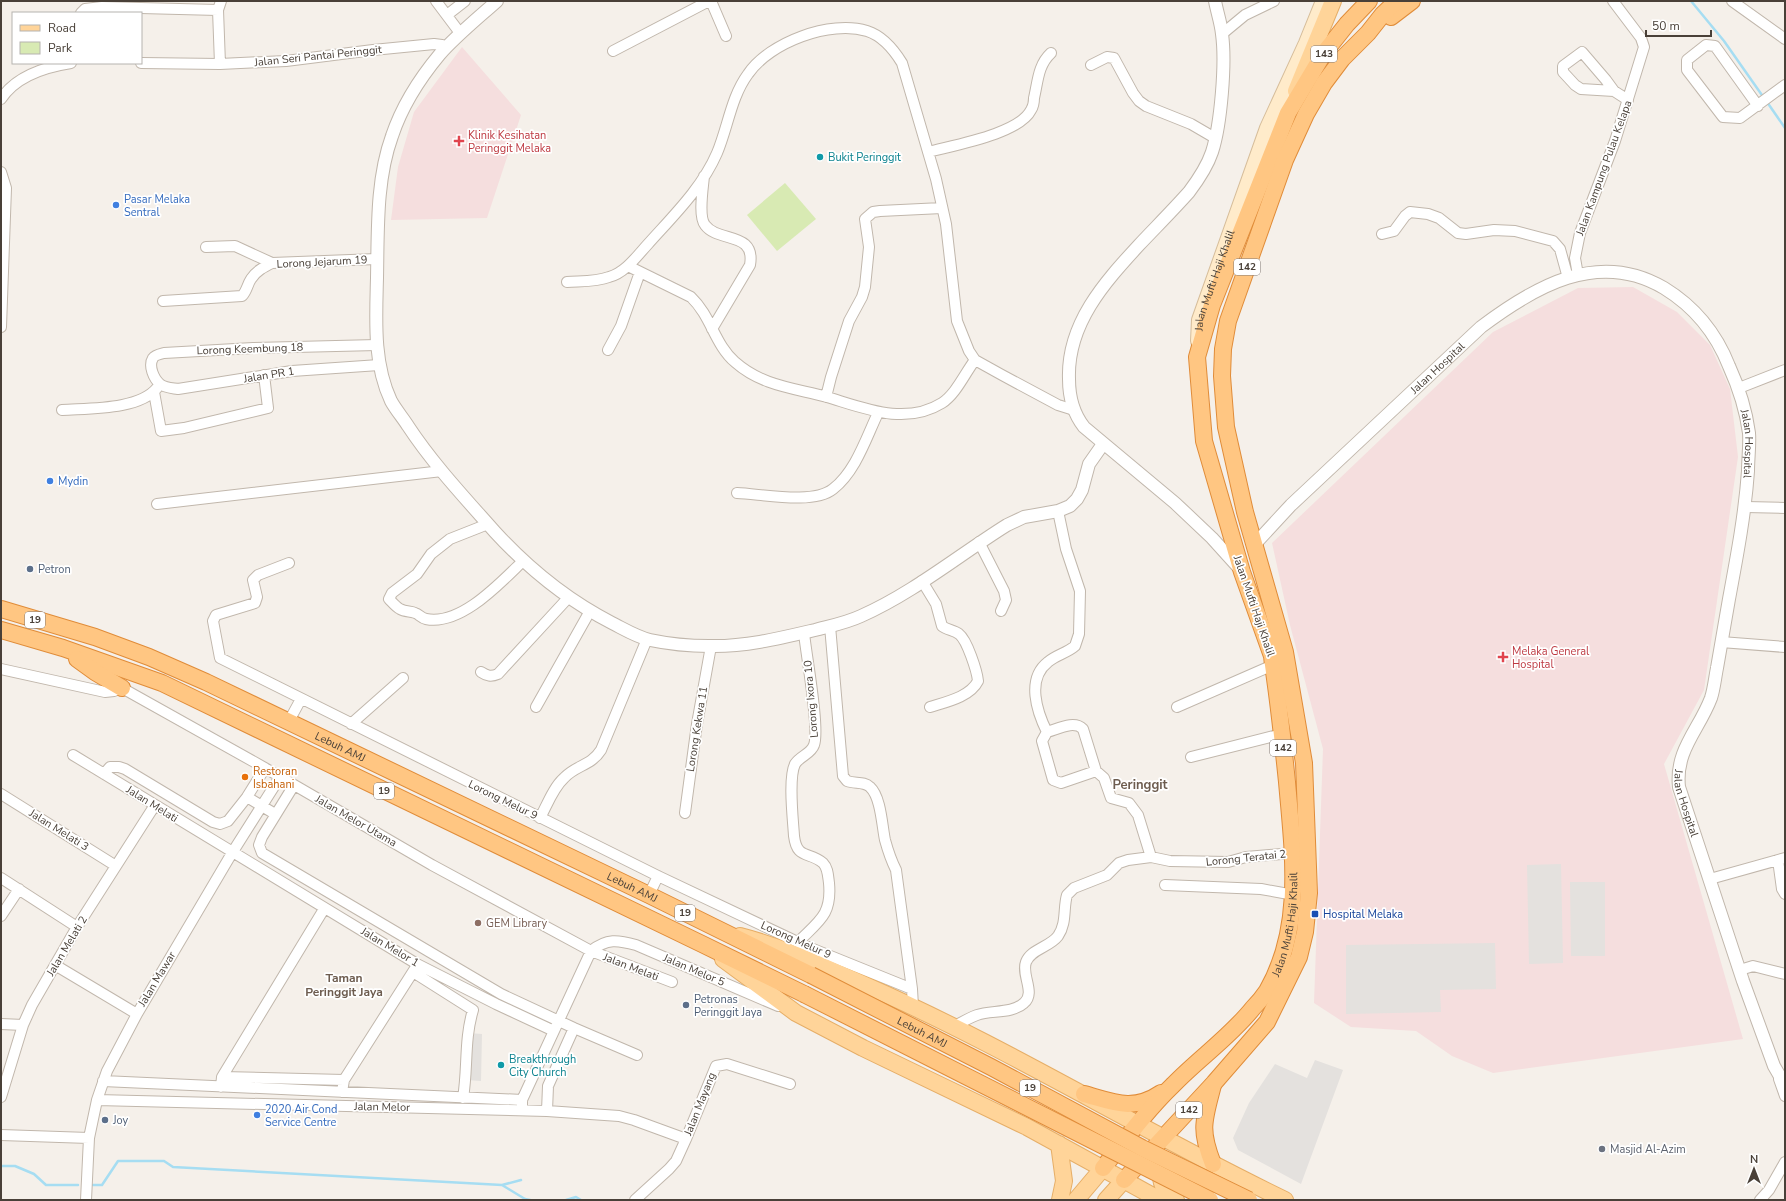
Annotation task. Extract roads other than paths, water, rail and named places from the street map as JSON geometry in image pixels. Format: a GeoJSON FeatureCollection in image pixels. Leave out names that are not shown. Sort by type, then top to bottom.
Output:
{"type":"FeatureCollection","features":[{"type":"Feature","properties":{"kind":"highway","name":"143"},"geometry":{"type":"LineString","coordinates":[[1288,113],[1324,53],[1347,24],[1369,1]]}},
{"type":"Feature","properties":{"kind":"highway"},"geometry":{"type":"LineString","coordinates":[[1368,33],[1387,8],[1397,1]]}},
{"type":"Feature","properties":{"kind":"highway","name":"143"},"geometry":{"type":"LineString","coordinates":[[1306,114],[1324,83],[1338,65],[1368,33],[1412,1]]}},
{"type":"Feature","properties":{"kind":"highway","name":"142"},"geometry":{"type":"LineString","coordinates":[[1197,357],[1212,305],[1288,113]]}},
{"type":"Feature","properties":{"kind":"highway","name":"Jalan Mufti Haji Khalil"},"geometry":{"type":"LineString","coordinates":[[1124,1180],[1214,1083],[1267,1022],[1299,957],[1308,912],[1307,826],[1302,756],[1284,652],[1248,524],[1226,427],[1222,376],[1228,321],[1285,160],[1306,114]]}},
{"type":"Feature","properties":{"kind":"highway","name":"Jalan Mufti Haji Khalil"},"geometry":{"type":"LineString","coordinates":[[1102,1168],[1138,1123],[1172,1085],[1230,1033],[1246,1017],[1266,992],[1280,962],[1290,929],[1294,895],[1293,853],[1282,734],[1272,656],[1242,572],[1204,441],[1197,357]]}},
{"type":"Feature","properties":{"kind":"highway","name":"Lebuh AMJ"},"geometry":{"type":"LineString","coordinates":[[1,610],[95,637],[206,682],[722,931],[991,1067],[1142,1148],[1249,1200]]}},
{"type":"Feature","properties":{"kind":"highway","name":"Lebuh AMJ"},"geometry":{"type":"LineString","coordinates":[[1,630],[63,648],[162,683],[804,994],[1210,1200]]}},
{"type":"Feature","properties":{"kind":"highway"},"geometry":{"type":"LineString","coordinates":[[63,648],[95,672],[122,688]]}},
{"type":"Feature","properties":{"kind":"highway"},"geometry":{"type":"LineString","coordinates":[[1213,1164],[1204,1137],[1204,1122],[1214,1083]]}},
{"type":"Feature","properties":{"kind":"highway"},"geometry":{"type":"LineString","coordinates":[[1084,1094],[1122,1104],[1133,1104],[1152,1099],[1172,1085]]}},
{"type":"Feature","properties":{"kind":"main road","name":"Jalan Mufti Haji Khalil"},"geometry":{"type":"LineString","coordinates":[[1197,357],[1199,320],[1214,276],[1267,128],[1306,43],[1323,1]]}},
{"type":"Feature","properties":{"kind":"main road","name":"142"},"geometry":{"type":"LineString","coordinates":[[1288,113],[1306,64],[1333,1]]}},
{"type":"Feature","properties":{"kind":"main road"},"geometry":{"type":"LineString","coordinates":[[722,931],[802,949],[955,1026],[1231,1174],[1285,1200]]}},
{"type":"Feature","properties":{"kind":"main road"},"geometry":{"type":"LineString","coordinates":[[702,944],[796,1013],[863,1048],[1027,1127],[1160,1200]]}},
{"type":"Feature","properties":{"kind":"main road"},"geometry":{"type":"LineString","coordinates":[[1027,1127],[1080,1146],[1089,1146],[1095,1141],[1099,1127],[1098,1114],[1092,1108],[1031,1066]]}},
{"type":"Feature","properties":{"kind":"main road"},"geometry":{"type":"LineString","coordinates":[[1059,1144],[1064,1181],[1060,1200]]}},
{"type":"Feature","properties":{"kind":"main road"},"geometry":{"type":"LineString","coordinates":[[1176,1200],[1165,1191],[1160,1181],[1161,1172],[1164,1169],[1175,1167],[1231,1174]]}},
{"type":"Feature","properties":{"kind":"main road"},"geometry":{"type":"LineString","coordinates":[[1076,1200],[1102,1168]]}},
{"type":"Feature","properties":{"kind":"main road"},"geometry":{"type":"LineString","coordinates":[[1106,1200],[1124,1180]]}},
{"type":"Feature","properties":{"kind":"street"},"geometry":{"type":"LineString","coordinates":[[436,1],[460,33]]}},
{"type":"Feature","properties":{"kind":"street"},"geometry":{"type":"LineString","coordinates":[[447,15],[465,1]]}},
{"type":"Feature","properties":{"kind":"street"},"geometry":{"type":"LineString","coordinates":[[497,1],[460,33],[446,48],[408,100],[391,138],[381,184],[377,259],[376,326],[379,365],[391,401],[416,438],[442,471],[488,524],[523,561],[568,598],[590,611],[647,639],[675,644],[711,646],[742,644],[804,633],[830,626],[860,616],[922,581],[979,542],[1015,521],[1036,514],[1058,511],[1070,506],[1077,499],[1082,490],[1090,464],[1103,444]]}},
{"type":"Feature","properties":{"kind":"street"},"geometry":{"type":"LineString","coordinates":[[613,51],[710,1],[726,36]]}},
{"type":"Feature","properties":{"kind":"street"},"geometry":{"type":"LineString","coordinates":[[1215,1],[1222,34],[1223,72],[1216,138],[1206,166],[1194,186],[1101,288],[1082,319],[1072,344],[1069,359],[1069,386],[1074,410],[1084,427],[1175,503],[1212,538],[1242,572]]}},
{"type":"Feature","properties":{"kind":"street"},"geometry":{"type":"LineString","coordinates":[[1222,34],[1245,15],[1274,1]]}},
{"type":"Feature","properties":{"kind":"street","name":"Jalan Kampung Pulau Kelapa"},"geometry":{"type":"LineString","coordinates":[[1573,277],[1580,233],[1616,141],[1644,47],[1641,38],[1618,10],[1613,1]]}},
{"type":"Feature","properties":{"kind":"street"},"geometry":{"type":"LineString","coordinates":[[1732,1],[1785,40]]}},
{"type":"Feature","properties":{"kind":"street"},"geometry":{"type":"LineString","coordinates":[[82,12],[85,10],[102,7],[219,6],[220,64]]}},
{"type":"Feature","properties":{"kind":"street"},"geometry":{"type":"LineString","coordinates":[[567,282],[610,277],[628,266],[686,203],[717,153],[739,90],[748,73],[761,59],[777,48],[798,38],[824,30],[852,28],[869,32],[895,50],[902,63],[928,152],[946,224],[957,321],[964,342],[975,360],[1058,406],[1074,410]]}},
{"type":"Feature","properties":{"kind":"street","name":"Jalan Seri Pantai Peringgit"},"geometry":{"type":"LineString","coordinates":[[142,63],[220,64],[286,61],[434,44],[442,45],[446,48]]}},
{"type":"Feature","properties":{"kind":"street"},"geometry":{"type":"LineString","coordinates":[[1759,105],[1715,46],[1706,45],[1687,60],[1687,70],[1723,117],[1740,118],[1759,105],[1769,97],[1784,87]]}},
{"type":"Feature","properties":{"kind":"street"},"geometry":{"type":"LineString","coordinates":[[1614,91],[1589,91],[1581,89],[1575,85],[1563,72],[1563,66],[1582,52],[1614,91],[1628,100]]}},
{"type":"Feature","properties":{"kind":"street"},"geometry":{"type":"LineString","coordinates":[[928,152],[990,136],[1008,129],[1022,121],[1032,110],[1041,67],[1044,59],[1051,53]]}},
{"type":"Feature","properties":{"kind":"street"},"geometry":{"type":"LineString","coordinates":[[1091,65],[1107,57],[1114,58],[1139,101],[1146,106],[1191,124],[1216,138]]}},
{"type":"Feature","properties":{"kind":"street"},"geometry":{"type":"LineString","coordinates":[[1,99],[10,88],[24,78],[46,69],[67,64]]}},
{"type":"Feature","properties":{"kind":"street"},"geometry":{"type":"LineString","coordinates":[[1,172],[6,188],[1,326]]}},
{"type":"Feature","properties":{"kind":"street"},"geometry":{"type":"LineString","coordinates":[[704,176],[702,217],[705,225],[711,230],[742,242],[748,248],[752,257],[750,266],[712,330]]}},
{"type":"Feature","properties":{"kind":"street"},"geometry":{"type":"LineString","coordinates":[[826,397],[831,377],[850,321],[862,297],[865,287],[869,247],[865,219],[873,212],[880,211],[942,208]]}},
{"type":"Feature","properties":{"kind":"street"},"geometry":{"type":"LineString","coordinates":[[1382,234],[1394,231],[1405,216],[1410,212],[1428,214],[1439,218],[1458,233],[1466,234],[1494,230],[1515,230],[1553,241],[1560,249],[1573,277]]}},
{"type":"Feature","properties":{"kind":"street"},"geometry":{"type":"LineString","coordinates":[[206,247],[235,246],[272,263]]}},
{"type":"Feature","properties":{"kind":"street","name":"Lorong Jejarum 19"},"geometry":{"type":"LineString","coordinates":[[163,301],[242,296],[247,290],[252,277],[272,263],[377,259]]}},
{"type":"Feature","properties":{"kind":"street"},"geometry":{"type":"LineString","coordinates":[[628,266],[691,297],[706,315],[712,330],[729,356],[746,372],[776,386],[826,397],[878,413],[916,413],[942,403],[951,394],[975,360]]}},
{"type":"Feature","properties":{"kind":"street"},"geometry":{"type":"LineString","coordinates":[[608,350],[621,326],[640,272]]}},
{"type":"Feature","properties":{"kind":"street","name":"Jalan Hospital"},"geometry":{"type":"LineString","coordinates":[[1254,545],[1291,505],[1481,328],[1512,304],[1536,290],[1573,277],[1610,272],[1625,273],[1652,282],[1676,296],[1693,310],[1710,329],[1726,358],[1744,404],[1749,434],[1746,507],[1711,697],[1679,764],[1679,787],[1740,970],[1774,1066],[1785,1085]]}},
{"type":"Feature","properties":{"kind":"street","name":"Lorong Keembung 18"},"geometry":{"type":"LineString","coordinates":[[161,384],[155,378],[151,364],[153,358],[164,353],[253,348],[377,345]]}},
{"type":"Feature","properties":{"kind":"street","name":"Jalan PR 1"},"geometry":{"type":"LineString","coordinates":[[161,384],[178,389],[193,388],[292,371],[379,365]]}},
{"type":"Feature","properties":{"kind":"street"},"geometry":{"type":"LineString","coordinates":[[1739,388],[1785,370]]}},
{"type":"Feature","properties":{"kind":"street"},"geometry":{"type":"LineString","coordinates":[[154,392],[161,431],[184,428],[268,408],[264,375]]}},
{"type":"Feature","properties":{"kind":"street"},"geometry":{"type":"LineString","coordinates":[[62,410],[127,404],[154,392],[161,384]]}},
{"type":"Feature","properties":{"kind":"street"},"geometry":{"type":"LineString","coordinates":[[737,493],[807,497],[820,495],[832,490],[840,482],[858,456],[878,413]]}},
{"type":"Feature","properties":{"kind":"street"},"geometry":{"type":"LineString","coordinates":[[157,504],[442,471]]}},
{"type":"Feature","properties":{"kind":"street"},"geometry":{"type":"LineString","coordinates":[[1746,507],[1785,508]]}},
{"type":"Feature","properties":{"kind":"street"},"geometry":{"type":"LineString","coordinates":[[1047,732],[1039,714],[1036,679],[1042,666],[1070,651],[1075,646],[1079,634],[1080,591],[1066,549],[1058,511]]}},
{"type":"Feature","properties":{"kind":"street"},"geometry":{"type":"LineString","coordinates":[[488,524],[450,539],[432,554],[416,574],[392,593],[389,598],[400,609],[416,613],[424,619],[436,620],[451,616],[474,606],[523,561]]}},
{"type":"Feature","properties":{"kind":"street"},"geometry":{"type":"LineString","coordinates":[[1248,524],[1272,524]]}},
{"type":"Feature","properties":{"kind":"street"},"geometry":{"type":"LineString","coordinates":[[979,542],[1004,591],[1006,600],[1001,611]]}},
{"type":"Feature","properties":{"kind":"street","name":"Lorong Melur 9"},"geometry":{"type":"LineString","coordinates":[[289,562],[258,575],[253,580],[257,598],[255,603],[216,615],[213,621],[220,658],[301,700],[658,876],[802,949],[912,989]]}},
{"type":"Feature","properties":{"kind":"street"},"geometry":{"type":"LineString","coordinates":[[922,581],[936,604],[942,626],[960,635],[964,640],[976,671],[978,681],[970,690],[957,698],[930,707]]}},
{"type":"Feature","properties":{"kind":"street"},"geometry":{"type":"LineString","coordinates":[[481,672],[488,676],[498,674],[568,598]]}},
{"type":"Feature","properties":{"kind":"street"},"geometry":{"type":"LineString","coordinates":[[536,707],[590,611]]}},
{"type":"Feature","properties":{"kind":"street"},"geometry":{"type":"LineString","coordinates":[[830,626],[843,776],[851,783],[865,784],[875,793],[886,845],[896,870],[913,1006]]}},
{"type":"Feature","properties":{"kind":"street","name":"Lorong Ixora 10"},"geometry":{"type":"LineString","coordinates":[[802,949],[827,911],[829,899],[827,869],[820,861],[799,852],[795,845],[794,836],[792,774],[796,762],[809,753],[815,744],[815,723],[804,633]]}},
{"type":"Feature","properties":{"kind":"street"},"geometry":{"type":"LineString","coordinates":[[540,818],[564,778],[571,772],[596,758],[601,750],[647,639]]}},
{"type":"Feature","properties":{"kind":"street"},"geometry":{"type":"LineString","coordinates":[[1721,642],[1785,647]]}},
{"type":"Feature","properties":{"kind":"street","name":"Lorong Kekwa 11"},"geometry":{"type":"LineString","coordinates":[[685,813],[697,724],[711,646]]}},
{"type":"Feature","properties":{"kind":"street"},"geometry":{"type":"LineString","coordinates":[[1177,707],[1273,665]]}},
{"type":"Feature","properties":{"kind":"street"},"geometry":{"type":"LineString","coordinates":[[1,669],[105,692],[122,688]]}},
{"type":"Feature","properties":{"kind":"street"},"geometry":{"type":"LineString","coordinates":[[351,724],[403,678]]}},
{"type":"Feature","properties":{"kind":"street","name":"Jalan Melor Utama"},"geometry":{"type":"LineString","coordinates":[[122,688],[280,776],[432,865],[591,951]]}},
{"type":"Feature","properties":{"kind":"street"},"geometry":{"type":"LineString","coordinates":[[289,722],[301,700]]}},
{"type":"Feature","properties":{"kind":"street"},"geometry":{"type":"LineString","coordinates":[[1096,771],[1061,783],[1053,780],[1043,747],[1043,736],[1047,732],[1074,724],[1079,725],[1083,729],[1096,771],[1104,778],[1111,798],[1129,803],[1138,815],[1151,857]]}},
{"type":"Feature","properties":{"kind":"street"},"geometry":{"type":"LineString","coordinates":[[1191,757],[1282,734]]}},
{"type":"Feature","properties":{"kind":"street","name":"Jalan Melati"},"geometry":{"type":"LineString","coordinates":[[73,755],[232,853]]}},
{"type":"Feature","properties":{"kind":"street"},"geometry":{"type":"LineString","coordinates":[[104,774],[110,767],[119,766],[213,822],[220,824],[228,821],[247,797],[265,768]]}},
{"type":"Feature","properties":{"kind":"street","name":"Jalan Mawar"},"geometry":{"type":"LineString","coordinates":[[86,1200],[89,1138],[97,1100],[107,1070],[137,1014],[232,853],[280,776]]}},
{"type":"Feature","properties":{"kind":"street"},"geometry":{"type":"LineString","coordinates":[[294,785],[262,837],[259,845],[262,853],[501,994],[637,1055]]}},
{"type":"Feature","properties":{"kind":"street","name":"Jalan Melati 3"},"geometry":{"type":"LineString","coordinates":[[1,794],[116,866]]}},
{"type":"Feature","properties":{"kind":"street"},"geometry":{"type":"LineString","coordinates":[[247,797],[275,814]]}},
{"type":"Feature","properties":{"kind":"street","name":"Jalan Melati 2"},"geometry":{"type":"LineString","coordinates":[[1,1097],[23,1025],[77,927],[155,805]]}},
{"type":"Feature","properties":{"kind":"street"},"geometry":{"type":"LineString","coordinates":[[178,820],[187,806]]}},
{"type":"Feature","properties":{"kind":"street","name":"Jalan Melor 1"},"geometry":{"type":"LineString","coordinates":[[232,853],[385,944],[415,968],[554,1031]]}},
{"type":"Feature","properties":{"kind":"street","name":"Lorong Teratai 2"},"geometry":{"type":"LineString","coordinates":[[955,1026],[978,1014],[1005,1010],[1024,1003],[1028,994],[1025,964],[1027,958],[1052,942],[1062,929],[1067,894],[1074,888],[1099,880],[1107,875],[1119,863],[1128,860],[1151,857],[1170,861],[1228,862],[1246,857],[1293,853]]}},
{"type":"Feature","properties":{"kind":"street"},"geometry":{"type":"LineString","coordinates":[[1710,879],[1781,859],[1782,889],[1785,894]]}},
{"type":"Feature","properties":{"kind":"street"},"geometry":{"type":"LineString","coordinates":[[290,888],[298,874]]}},
{"type":"Feature","properties":{"kind":"street"},"geometry":{"type":"LineString","coordinates":[[649,895],[658,876]]}},
{"type":"Feature","properties":{"kind":"street"},"geometry":{"type":"LineString","coordinates":[[1,878],[77,927]]}},
{"type":"Feature","properties":{"kind":"street"},"geometry":{"type":"LineString","coordinates":[[1166,885],[1261,889],[1294,895]]}},
{"type":"Feature","properties":{"kind":"street"},"geometry":{"type":"LineString","coordinates":[[1,916],[19,890]]}},
{"type":"Feature","properties":{"kind":"street"},"geometry":{"type":"LineString","coordinates":[[222,1082],[324,909]]}},
{"type":"Feature","properties":{"kind":"street"},"geometry":{"type":"LineString","coordinates":[[385,944],[393,931]]}},
{"type":"Feature","properties":{"kind":"street","name":"Jalan Melor 5"},"geometry":{"type":"LineString","coordinates":[[591,951],[600,944],[610,941],[636,945],[796,1013]]}},
{"type":"Feature","properties":{"kind":"street"},"geometry":{"type":"LineString","coordinates":[[522,1106],[554,1031],[591,951]]}},
{"type":"Feature","properties":{"kind":"street","name":"Jalan Melati"},"geometry":{"type":"LineString","coordinates":[[591,951],[672,982]]}},
{"type":"Feature","properties":{"kind":"street"},"geometry":{"type":"LineString","coordinates":[[55,965],[137,1014]]}},
{"type":"Feature","properties":{"kind":"street"},"geometry":{"type":"LineString","coordinates":[[1740,970],[1753,966],[1785,974]]}},
{"type":"Feature","properties":{"kind":"street"},"geometry":{"type":"LineString","coordinates":[[342,1092],[344,1080],[415,968],[473,1010],[467,1034],[463,1098]]}},
{"type":"Feature","properties":{"kind":"street"},"geometry":{"type":"LineString","coordinates":[[1,1024],[23,1025]]}},
{"type":"Feature","properties":{"kind":"street"},"geometry":{"type":"LineString","coordinates":[[547,1111],[548,1086],[574,1028]]}},
{"type":"Feature","properties":{"kind":"street","name":"Jalan Mayang"},"geometry":{"type":"LineString","coordinates":[[634,1200],[669,1169],[680,1152],[716,1066],[727,1064],[790,1084]]}},
{"type":"Feature","properties":{"kind":"street"},"geometry":{"type":"LineString","coordinates":[[1774,1066],[1785,1096]]}},
{"type":"Feature","properties":{"kind":"street"},"geometry":{"type":"LineString","coordinates":[[222,1082],[344,1080]]}},
{"type":"Feature","properties":{"kind":"street","name":"Jalan Melor"},"geometry":{"type":"LineString","coordinates":[[103,1081],[222,1082],[252,1088],[463,1098],[547,1111],[618,1116],[686,1139]]}},
{"type":"Feature","properties":{"kind":"street"},"geometry":{"type":"LineString","coordinates":[[252,1088],[252,1104]]}},
{"type":"Feature","properties":{"kind":"street"},"geometry":{"type":"LineString","coordinates":[[393,1107],[394,1094]]}},
{"type":"Feature","properties":{"kind":"street","name":"Jalan Melor"},"geometry":{"type":"LineString","coordinates":[[97,1100],[393,1107],[522,1106]]}},
{"type":"Feature","properties":{"kind":"street"},"geometry":{"type":"LineString","coordinates":[[1,1135],[89,1138]]}},
{"type":"Feature","properties":{"kind":"street"},"geometry":{"type":"LineString","coordinates":[[1760,1200],[1769,1190],[1785,1162]]}},
{"type":"Feature","properties":{"kind":"waterway"},"geometry":{"type":"LineString","coordinates":[[1691,1],[1724,41],[1764,98]]}},
{"type":"Feature","properties":{"kind":"waterway"},"geometry":{"type":"LineString","coordinates":[[1767,102],[1785,128]]}},
{"type":"Feature","properties":{"kind":"waterway"},"geometry":{"type":"LineString","coordinates":[[93,1185],[102,1185],[118,1161],[164,1161],[173,1167],[502,1185],[525,1199],[530,1200]]}},
{"type":"Feature","properties":{"kind":"waterway"},"geometry":{"type":"LineString","coordinates":[[1,1166],[15,1166],[34,1174],[46,1185],[78,1185]]}},
{"type":"Feature","properties":{"kind":"waterway"},"geometry":{"type":"LineString","coordinates":[[502,1185],[521,1180]]}},
{"type":"Feature","properties":{"kind":"waterway"},"geometry":{"type":"LineString","coordinates":[[566,1200],[576,1197],[581,1200]]}},
{"type":"Feature","properties":{"kind":"place","name":"Klinik Kesihatan Peringgit Melaka"},"geometry":{"type":"Point","coordinates":[459,141]}},
{"type":"Feature","properties":{"kind":"place","name":"Bukit Peringgit"},"geometry":{"type":"Point","coordinates":[820,157]}},
{"type":"Feature","properties":{"kind":"place","name":"Pasar Melaka Sentral"},"geometry":{"type":"Point","coordinates":[116,205]}},
{"type":"Feature","properties":{"kind":"place","name":"Mydin"},"geometry":{"type":"Point","coordinates":[50,481]}},
{"type":"Feature","properties":{"kind":"place","name":"Petron"},"geometry":{"type":"Point","coordinates":[30,569]}},
{"type":"Feature","properties":{"kind":"place","name":"Melaka General Hospital"},"geometry":{"type":"Point","coordinates":[1503,657]}},
{"type":"Feature","properties":{"kind":"place","name":"Restoran Isbahani"},"geometry":{"type":"Point","coordinates":[245,777]}},
{"type":"Feature","properties":{"kind":"place","name":"Hospital Melaka"},"geometry":{"type":"Point","coordinates":[1315,914]}},
{"type":"Feature","properties":{"kind":"place","name":"GEM Library"},"geometry":{"type":"Point","coordinates":[478,923]}},
{"type":"Feature","properties":{"kind":"place","name":"Petronas Peringgit Jaya"},"geometry":{"type":"Point","coordinates":[686,1005]}},
{"type":"Feature","properties":{"kind":"place","name":"Breakthrough City Church"},"geometry":{"type":"Point","coordinates":[501,1065]}},
{"type":"Feature","properties":{"kind":"place","name":"2020 Air Cond Service Centre"},"geometry":{"type":"Point","coordinates":[257,1115]}},
{"type":"Feature","properties":{"kind":"place","name":"Joy"},"geometry":{"type":"Point","coordinates":[105,1120]}},
{"type":"Feature","properties":{"kind":"place","name":"Masjid Al-Azim"},"geometry":{"type":"Point","coordinates":[1602,1149]}},
{"type":"Feature","properties":{"kind":"district","name":"Peringgit"},"geometry":{"type":"Point","coordinates":[1140,785]}},
{"type":"Feature","properties":{"kind":"district","name":"Taman Peringgit Jaya"},"geometry":{"type":"Point","coordinates":[344,985]}}]}
